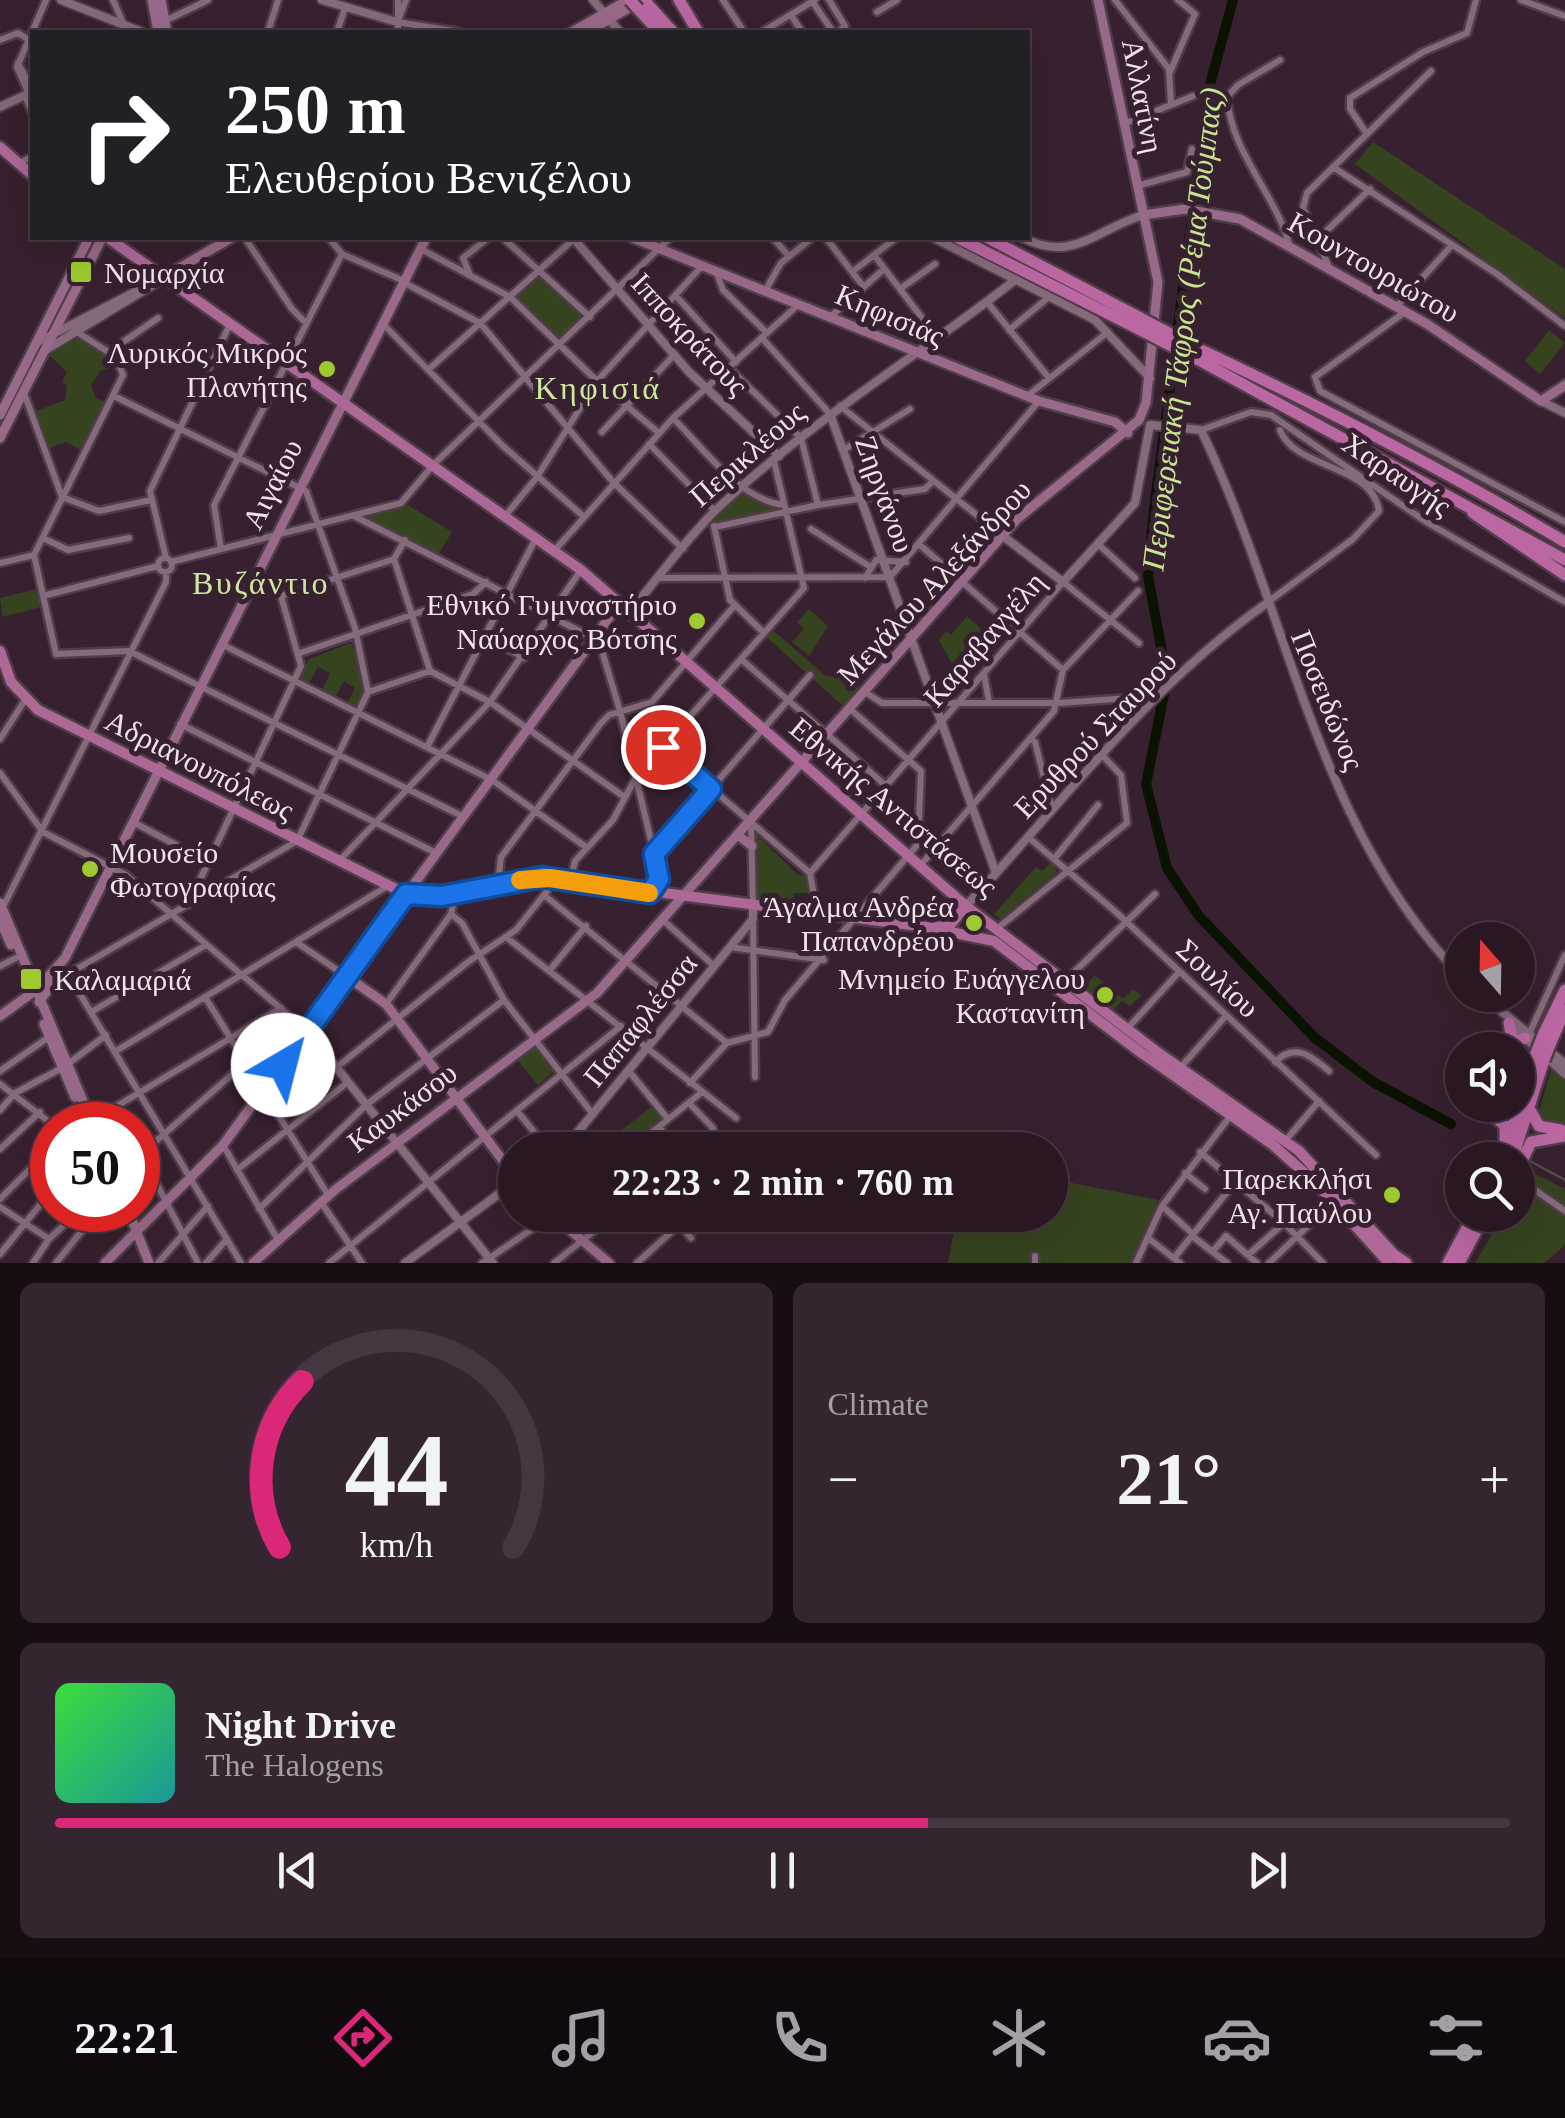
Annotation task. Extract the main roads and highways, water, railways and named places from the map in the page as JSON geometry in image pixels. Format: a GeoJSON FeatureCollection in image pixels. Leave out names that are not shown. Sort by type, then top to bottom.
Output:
{"type":"FeatureCollection","features":[{"type":"Feature","properties":{"kind":"highway"},"geometry":{"type":"LineString","coordinates":[[678,0],[698,30]]}},
{"type":"Feature","properties":{"kind":"highway"},"geometry":{"type":"LineString","coordinates":[[638,2],[658,30]]}},
{"type":"Feature","properties":{"kind":"highway"},"geometry":{"type":"LineString","coordinates":[[638,2],[671,30]]}},
{"type":"Feature","properties":{"kind":"highway"},"geometry":{"type":"LineString","coordinates":[[962,240],[1198,354],[1565,560]]}},
{"type":"Feature","properties":{"kind":"highway"},"geometry":{"type":"LineString","coordinates":[[992,240],[1132,320]]}},
{"type":"Feature","properties":{"kind":"highway"},"geometry":{"type":"LineString","coordinates":[[1198,354],[1309,400],[1565,538]]}},
{"type":"Feature","properties":{"kind":"highway"},"geometry":{"type":"LineString","coordinates":[[1442,490],[1565,574]]}},
{"type":"Feature","properties":{"kind":"highway"},"geometry":{"type":"LineString","coordinates":[[1535,1032],[1565,990]]}},
{"type":"Feature","properties":{"kind":"highway"},"geometry":{"type":"LineString","coordinates":[[1535,1037],[1565,1010]]}},
{"type":"Feature","properties":{"kind":"highway"},"geometry":{"type":"LineString","coordinates":[[1508,1022],[1510,1032]]}},
{"type":"Feature","properties":{"kind":"highway"},"geometry":{"type":"LineString","coordinates":[[1535,1119],[1538,1126],[1565,1132]]}},
{"type":"Feature","properties":{"kind":"highway"},"geometry":{"type":"LineString","coordinates":[[1531,1142],[1565,1132]]}},
{"type":"Feature","properties":{"kind":"highway"},"geometry":{"type":"LineString","coordinates":[[1451,1261],[1466,1232]]}},
{"type":"Feature","properties":{"kind":"highway"},"geometry":{"type":"LineString","coordinates":[[1451,1261],[1466,1250],[1478,1232]]}},
{"type":"Feature","properties":{"kind":"main road"},"geometry":{"type":"LineString","coordinates":[[152,0],[161,27]]}},
{"type":"Feature","properties":{"kind":"main road"},"geometry":{"type":"LineString","coordinates":[[161,0],[161,27]]}},
{"type":"Feature","properties":{"kind":"main road","name":"Αλλατίνη"},"geometry":{"type":"LineString","coordinates":[[1100,0],[1159,296],[1144,409],[1128,433]]}},
{"type":"Feature","properties":{"kind":"main road"},"geometry":{"type":"LineString","coordinates":[[577,30],[638,2]]}},
{"type":"Feature","properties":{"kind":"main road"},"geometry":{"type":"LineString","coordinates":[[589,30],[604,18]]}},
{"type":"Feature","properties":{"kind":"main road"},"geometry":{"type":"LineString","coordinates":[[0,147],[30,173]]}},
{"type":"Feature","properties":{"kind":"main road","name":"Κουντουριώτου"},"geometry":{"type":"LineString","coordinates":[[1143,215],[1184,208],[1206,210],[1252,225],[1401,310],[1542,401],[1565,385]]}},
{"type":"Feature","properties":{"kind":"main road"},"geometry":{"type":"LineString","coordinates":[[0,438],[24,392],[88,240]]}},
{"type":"Feature","properties":{"kind":"main road"},"geometry":{"type":"LineString","coordinates":[[0,415],[40,347],[51,338],[104,240]]}},
{"type":"Feature","properties":{"kind":"main road","name":"Εθνικής Αντιστάσεως"},"geometry":{"type":"LineString","coordinates":[[108,240],[343,400],[581,570],[966,906],[1180,1068],[1286,1140],[1337,1188],[1399,1262]]}},
{"type":"Feature","properties":{"kind":"main road"},"geometry":{"type":"LineString","coordinates":[[162,278],[228,240]]}},
{"type":"Feature","properties":{"kind":"main road","name":"Αιγαίου"},"geometry":{"type":"LineString","coordinates":[[0,1016],[36,997],[62,972],[64,958],[110,864],[425,240]]}},
{"type":"Feature","properties":{"kind":"main road","name":"Κηφισιάς"},"geometry":{"type":"LineString","coordinates":[[638,240],[1039,401],[1115,422],[1128,433]]}},
{"type":"Feature","properties":{"kind":"main road","name":"Μεγάλου Αλεξάνδρου"},"geometry":{"type":"LineString","coordinates":[[588,1001],[664,921],[1003,536],[1030,508],[1128,433]]}},
{"type":"Feature","properties":{"kind":"main road"},"geometry":{"type":"LineString","coordinates":[[106,1263],[223,1145],[620,604]]}},
{"type":"Feature","properties":{"kind":"main road","name":"Αδριανουπόλεως"},"geometry":{"type":"LineString","coordinates":[[1,658],[10,682],[25,700],[86,736],[386,887],[406,894],[455,894],[550,878],[654,893]]}},
{"type":"Feature","properties":{"kind":"main road"},"geometry":{"type":"LineString","coordinates":[[739,836],[752,846]]}},
{"type":"Feature","properties":{"kind":"main road"},"geometry":{"type":"LineString","coordinates":[[654,893],[667,906],[664,921]]}},
{"type":"Feature","properties":{"kind":"main road","name":"Εθνικής Αντιστάσεως"},"geometry":{"type":"LineString","coordinates":[[654,893],[860,918],[1002,944],[1115,1034],[1281,1151],[1399,1262]]}},
{"type":"Feature","properties":{"kind":"main road"},"geometry":{"type":"LineString","coordinates":[[926,928],[951,924],[966,906]]}},
{"type":"Feature","properties":{"kind":"main road"},"geometry":{"type":"LineString","coordinates":[[1,911],[16,958],[65,1066]]}},
{"type":"Feature","properties":{"kind":"main road"},"geometry":{"type":"LineString","coordinates":[[1,911],[80,1102]]}},
{"type":"Feature","properties":{"kind":"main road"},"geometry":{"type":"LineString","coordinates":[[346,976],[386,1004],[498,1157]]}},
{"type":"Feature","properties":{"kind":"main road","name":"Καυκάσου"},"geometry":{"type":"LineString","coordinates":[[254,1263],[324,1199],[396,1142],[588,1001]]}},
{"type":"Feature","properties":{"kind":"main road"},"geometry":{"type":"LineString","coordinates":[[572,1232],[609,1263]]}},
{"type":"Feature","properties":{"kind":"main road"},"geometry":{"type":"LineString","coordinates":[[134,1233],[146,1263]]}},
{"type":"Feature","properties":{"kind":"waterway","name":"Περιφερειακή Τάφρος (Ρέμα Τούμπας)"},"geometry":{"type":"LineString","coordinates":[[1233,0],[1209,88],[1154,510],[1148,576],[1167,679],[1146,784],[1167,868],[1199,916],[1314,1037],[1373,1082],[1451,1124]]}},
{"type":"Feature","properties":{"kind":"waterway","name":"Περιφερειακή Τάφρος (Ρέμα Τούμπας)"},"geometry":{"type":"LineString","coordinates":[[1535,1164],[1565,1180]]}},
{"type":"Feature","properties":{"kind":"place","name":"Νομαρχία"},"geometry":{"type":"Point","coordinates":[81,272]}},
{"type":"Feature","properties":{"kind":"place","name":"Λυρικός Μικρός Πλανήτης"},"geometry":{"type":"Point","coordinates":[327,369]}},
{"type":"Feature","properties":{"kind":"place","name":"Εθνικό Γυμναστήριο Ναύαρχος Βότσης"},"geometry":{"type":"Point","coordinates":[697,621]}},
{"type":"Feature","properties":{"kind":"place","name":"Μουσείο Φωτογραφίας"},"geometry":{"type":"Point","coordinates":[90,869]}},
{"type":"Feature","properties":{"kind":"place","name":"Άγαλμα Ανδρέα Παπανδρέου"},"geometry":{"type":"Point","coordinates":[974,923]}},
{"type":"Feature","properties":{"kind":"place","name":"Καλαμαριά"},"geometry":{"type":"Point","coordinates":[31,979]}},
{"type":"Feature","properties":{"kind":"place","name":"Μνημείο Ευάγγελου Καστανίτη"},"geometry":{"type":"Point","coordinates":[1105,995]}},
{"type":"Feature","properties":{"kind":"place","name":"Παρεκκλήσι Αγ. Παύλου"},"geometry":{"type":"Point","coordinates":[1392,1195]}},
{"type":"Feature","properties":{"kind":"district","name":"Κηφισιά"},"geometry":{"type":"Point","coordinates":[598,388]}},
{"type":"Feature","properties":{"kind":"district","name":"Βυζάντιο"},"geometry":{"type":"Point","coordinates":[261,583]}}]}
